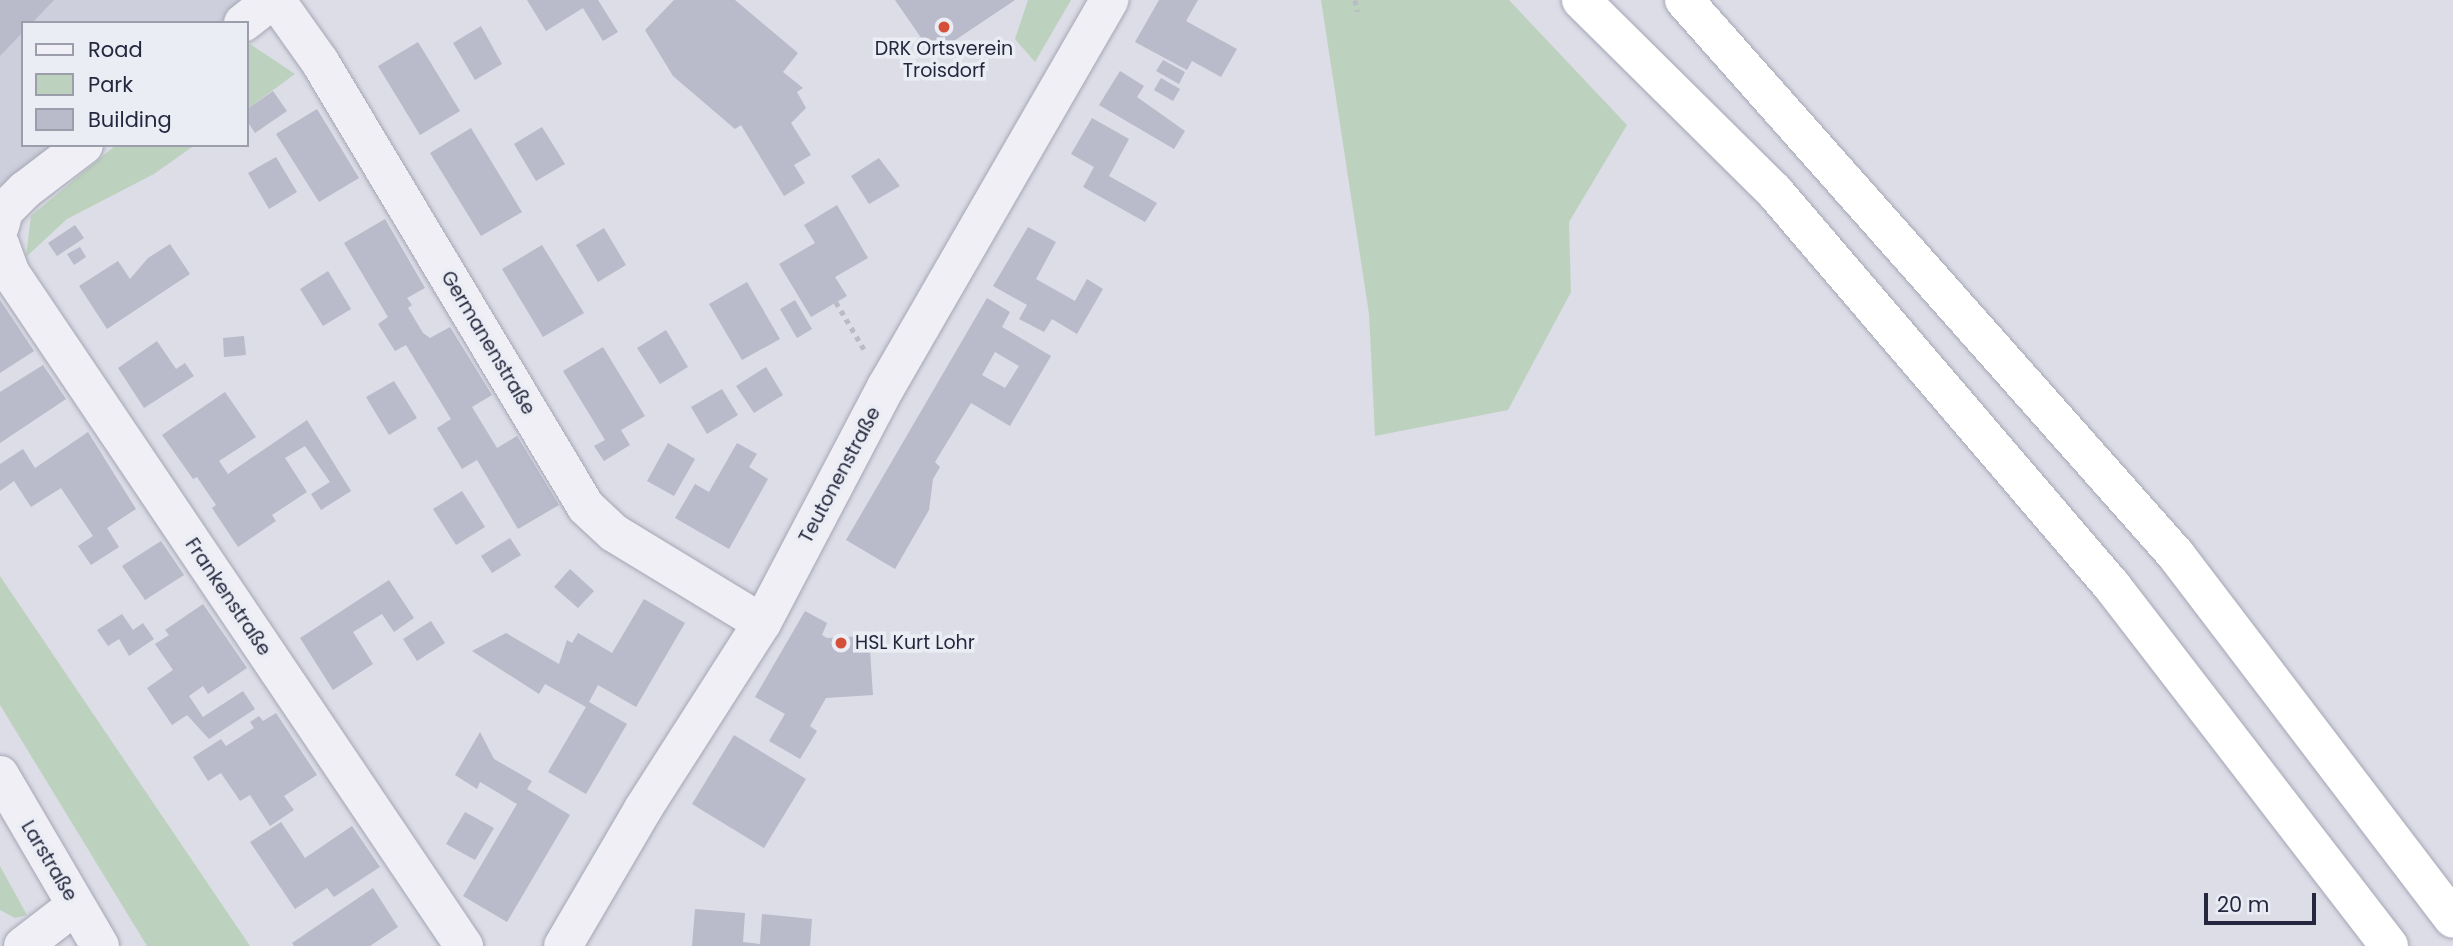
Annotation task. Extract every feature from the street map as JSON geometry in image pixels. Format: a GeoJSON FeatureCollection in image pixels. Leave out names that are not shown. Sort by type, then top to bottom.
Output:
{"type":"FeatureCollection","features":[{"type":"Feature","properties":{"kind":"highway"},"geometry":{"type":"LineString","coordinates":[[1581,0],[1774,191],[1890,326],[2112,586],[2389,946]]}},
{"type":"Feature","properties":{"kind":"highway"},"geometry":{"type":"LineString","coordinates":[[1684,0],[2176,555],[2453,918]]}},
{"type":"Feature","properties":{"kind":"street"},"geometry":{"type":"LineString","coordinates":[[246,21],[274,0]]}},
{"type":"Feature","properties":{"kind":"street","name":"Germanenstraße"},"geometry":{"type":"LineString","coordinates":[[274,0],[320,62],[586,507],[614,533],[762,623]]}},
{"type":"Feature","properties":{"kind":"street","name":"Teutonenstraße"},"geometry":{"type":"LineString","coordinates":[[563,946],[643,809],[762,623],[886,387],[1109,0]]}},
{"type":"Feature","properties":{"kind":"street"},"geometry":{"type":"LineString","coordinates":[[0,226],[4,211],[25,190],[81,147]]}},
{"type":"Feature","properties":{"kind":"street","name":"Frankenstraße"},"geometry":{"type":"LineString","coordinates":[[0,244],[10,272],[464,946]]}},
{"type":"Feature","properties":{"kind":"street","name":"Larstraße"},"geometry":{"type":"LineString","coordinates":[[0,775],[10,817],[75,906],[100,946]]}},
{"type":"Feature","properties":{"kind":"street"},"geometry":{"type":"LineString","coordinates":[[23,946],[75,906]]}},
{"type":"Feature","properties":{"kind":"path"},"geometry":{"type":"LineString","coordinates":[[1355,0],[1358,12]]}},
{"type":"Feature","properties":{"kind":"path"},"geometry":{"type":"LineString","coordinates":[[836,302],[886,387]]}},
{"type":"Feature","properties":{"kind":"shaded area"},"geometry":{"type":"Polygon","coordinates":[[[0,0],[251,0],[224,21],[21,21],[21,147],[53,147],[0,187],[0,0]]]}},
{"type":"Feature","properties":{"kind":"green space"},"geometry":{"type":"Polygon","coordinates":[[[1028,0],[1071,0],[1035,62],[1015,39],[1028,0]]]}},
{"type":"Feature","properties":{"kind":"green space"},"geometry":{"type":"Polygon","coordinates":[[[1321,0],[1509,0],[1627,125],[1569,222],[1571,292],[1508,410],[1375,436],[1369,314],[1321,0]]]}},
{"type":"Feature","properties":{"kind":"green space"},"geometry":{"type":"Polygon","coordinates":[[[250,44],[295,74],[248,108],[250,44]]]}},
{"type":"Feature","properties":{"kind":"green space"},"geometry":{"type":"Polygon","coordinates":[[[114,147],[192,147],[154,174],[67,219],[26,257],[31,216],[114,147]]]}},
{"type":"Feature","properties":{"kind":"green space"},"geometry":{"type":"Polygon","coordinates":[[[0,576],[250,946],[147,946],[0,705],[0,576]]]}},
{"type":"Feature","properties":{"kind":"green space"},"geometry":{"type":"Polygon","coordinates":[[[0,866],[27,915],[15,918],[0,910],[0,866]]]}},
{"type":"Feature","properties":{"kind":"building"},"geometry":{"type":"Polygon","coordinates":[[[0,0],[54,0],[34,21],[21,21],[21,34],[0,56],[0,0]]]}},
{"type":"Feature","properties":{"kind":"building"},"geometry":{"type":"Polygon","coordinates":[[[527,0],[598,0],[618,32],[603,41],[583,8],[546,31],[527,0]]]}},
{"type":"Feature","properties":{"kind":"building"},"geometry":{"type":"Polygon","coordinates":[[[674,0],[735,0],[798,53],[783,72],[803,88],[797,92],[806,108],[791,123],[811,155],[794,165],[805,183],[784,196],[741,125],[735,129],[673,76],[645,30],[674,0]]]}},
{"type":"Feature","properties":{"kind":"building","name":"DRK Ortsverein Troisdorf"},"geometry":{"type":"Polygon","coordinates":[[[895,0],[1015,0],[933,55],[895,0]]]}},
{"type":"Feature","properties":{"kind":"building"},"geometry":{"type":"Polygon","coordinates":[[[1159,0],[1198,0],[1186,21],[1237,49],[1221,77],[1192,61],[1187,70],[1135,42],[1159,0]]]}},
{"type":"Feature","properties":{"kind":"building"},"geometry":{"type":"Polygon","coordinates":[[[481,26],[502,64],[475,80],[453,43],[481,26]]]}},
{"type":"Feature","properties":{"kind":"building"},"geometry":{"type":"Polygon","coordinates":[[[418,42],[460,111],[420,135],[378,66],[418,42]]]}},
{"type":"Feature","properties":{"kind":"building"},"geometry":{"type":"Polygon","coordinates":[[[1163,60],[1185,72],[1179,84],[1156,71],[1163,60]]]}},
{"type":"Feature","properties":{"kind":"building"},"geometry":{"type":"Polygon","coordinates":[[[1120,71],[1144,86],[1137,97],[1185,131],[1174,149],[1099,105],[1120,71]]]}},
{"type":"Feature","properties":{"kind":"building"},"geometry":{"type":"Polygon","coordinates":[[[1161,78],[1180,89],[1173,101],[1154,90],[1161,78]]]}},
{"type":"Feature","properties":{"kind":"building"},"geometry":{"type":"Polygon","coordinates":[[[273,91],[287,111],[255,133],[248,122],[248,108],[273,91]]]}},
{"type":"Feature","properties":{"kind":"building"},"geometry":{"type":"Polygon","coordinates":[[[317,109],[359,178],[319,202],[276,134],[317,109]]]}},
{"type":"Feature","properties":{"kind":"building"},"geometry":{"type":"Polygon","coordinates":[[[1092,118],[1129,139],[1109,176],[1157,203],[1145,222],[1083,187],[1094,167],[1071,154],[1092,118]]]}},
{"type":"Feature","properties":{"kind":"building"},"geometry":{"type":"Polygon","coordinates":[[[542,127],[565,164],[536,181],[514,144],[542,127]]]}},
{"type":"Feature","properties":{"kind":"building"},"geometry":{"type":"Polygon","coordinates":[[[471,128],[522,212],[481,236],[430,153],[471,128]]]}},
{"type":"Feature","properties":{"kind":"building"},"geometry":{"type":"Polygon","coordinates":[[[276,157],[297,192],[269,209],[248,173],[276,157]]]}},
{"type":"Feature","properties":{"kind":"building"},"geometry":{"type":"Polygon","coordinates":[[[879,158],[900,186],[869,204],[851,176],[879,158]]]}},
{"type":"Feature","properties":{"kind":"building"},"geometry":{"type":"Polygon","coordinates":[[[837,205],[868,258],[835,277],[847,296],[811,317],[779,264],[815,243],[804,225],[837,205]]]}},
{"type":"Feature","properties":{"kind":"building"},"geometry":{"type":"Polygon","coordinates":[[[385,219],[425,288],[407,298],[412,305],[408,308],[423,333],[430,338],[450,327],[492,395],[472,407],[497,448],[517,436],[559,505],[518,529],[477,460],[462,469],[437,428],[451,419],[406,345],[395,351],[378,324],[388,317],[344,243],[385,219]]]}},
{"type":"Feature","properties":{"kind":"building"},"geometry":{"type":"Polygon","coordinates":[[[75,225],[84,238],[57,256],[48,243],[75,225]]]}},
{"type":"Feature","properties":{"kind":"building"},"geometry":{"type":"Polygon","coordinates":[[[1028,227],[1056,242],[1036,279],[1075,301],[1087,279],[1103,289],[1077,334],[1052,319],[1044,332],[1019,319],[1027,305],[993,286],[1028,227]]]}},
{"type":"Feature","properties":{"kind":"building"},"geometry":{"type":"Polygon","coordinates":[[[604,228],[626,265],[598,282],[576,245],[604,228]]]}},
{"type":"Feature","properties":{"kind":"building"},"geometry":{"type":"Polygon","coordinates":[[[170,244],[190,274],[107,329],[79,286],[118,261],[130,279],[148,258],[170,244]]]}},
{"type":"Feature","properties":{"kind":"building"},"geometry":{"type":"Polygon","coordinates":[[[542,245],[584,313],[543,337],[502,269],[542,245]]]}},
{"type":"Feature","properties":{"kind":"building"},"geometry":{"type":"Polygon","coordinates":[[[80,247],[86,257],[74,265],[67,254],[80,247]]]}},
{"type":"Feature","properties":{"kind":"building"},"geometry":{"type":"Polygon","coordinates":[[[328,271],[351,309],[323,326],[300,289],[328,271]]]}},
{"type":"Feature","properties":{"kind":"building"},"geometry":{"type":"Polygon","coordinates":[[[747,282],[780,339],[742,360],[709,304],[747,282]]]}},
{"type":"Feature","properties":{"kind":"building"},"geometry":{"type":"Polygon","coordinates":[[[987,298],[1010,312],[1002,327],[1051,356],[1010,426],[971,403],[935,462],[940,467],[933,479],[929,510],[895,569],[846,540],[987,298]],[[995,352],[982,375],[1005,388],[1019,366],[995,352]]]}},
{"type":"Feature","properties":{"kind":"building"},"geometry":{"type":"Polygon","coordinates":[[[0,300],[34,351],[0,373],[0,300]]]}},
{"type":"Feature","properties":{"kind":"building"},"geometry":{"type":"Polygon","coordinates":[[[795,300],[812,329],[797,338],[780,309],[795,300]]]}},
{"type":"Feature","properties":{"kind":"building"},"geometry":{"type":"Polygon","coordinates":[[[666,330],[688,367],[660,384],[637,348],[666,330]]]}},
{"type":"Feature","properties":{"kind":"building"},"geometry":{"type":"Polygon","coordinates":[[[244,336],[246,355],[224,357],[223,338],[244,336]]]}},
{"type":"Feature","properties":{"kind":"building"},"geometry":{"type":"Polygon","coordinates":[[[157,341],[176,369],[185,363],[194,376],[144,408],[118,368],[157,341]]]}},
{"type":"Feature","properties":{"kind":"building"},"geometry":{"type":"Polygon","coordinates":[[[603,347],[645,416],[621,430],[630,445],[604,461],[594,446],[605,440],[563,371],[603,347]]]}},
{"type":"Feature","properties":{"kind":"building"},"geometry":{"type":"Polygon","coordinates":[[[43,365],[66,399],[0,443],[0,392],[43,365]]]}},
{"type":"Feature","properties":{"kind":"building"},"geometry":{"type":"Polygon","coordinates":[[[766,367],[783,395],[754,413],[736,386],[766,367]]]}},
{"type":"Feature","properties":{"kind":"building"},"geometry":{"type":"Polygon","coordinates":[[[394,381],[417,418],[389,435],[366,397],[394,381]]]}},
{"type":"Feature","properties":{"kind":"building"},"geometry":{"type":"Polygon","coordinates":[[[722,389],[738,415],[707,434],[691,407],[722,389]]]}},
{"type":"Feature","properties":{"kind":"building"},"geometry":{"type":"Polygon","coordinates":[[[225,392],[256,437],[219,461],[228,474],[307,420],[351,491],[321,510],[311,494],[330,482],[305,446],[285,458],[307,492],[272,515],[276,521],[238,547],[212,508],[216,505],[197,477],[193,479],[162,435],[225,392]]]}},
{"type":"Feature","properties":{"kind":"building"},"geometry":{"type":"Polygon","coordinates":[[[88,432],[136,509],[107,528],[119,547],[91,565],[78,546],[93,536],[61,488],[31,507],[14,481],[0,491],[0,464],[23,449],[35,468],[88,432]]]}},
{"type":"Feature","properties":{"kind":"building"},"geometry":{"type":"Polygon","coordinates":[[[668,443],[695,459],[674,496],[647,481],[668,443]]]}},
{"type":"Feature","properties":{"kind":"building"},"geometry":{"type":"Polygon","coordinates":[[[737,443],[757,454],[749,467],[768,479],[729,549],[675,518],[695,484],[709,492],[737,443]]]}},
{"type":"Feature","properties":{"kind":"building"},"geometry":{"type":"Polygon","coordinates":[[[462,491],[485,527],[456,545],[433,509],[462,491]]]}},
{"type":"Feature","properties":{"kind":"building"},"geometry":{"type":"Polygon","coordinates":[[[510,538],[521,555],[492,573],[481,556],[510,538]]]}},
{"type":"Feature","properties":{"kind":"building"},"geometry":{"type":"Polygon","coordinates":[[[161,541],[184,575],[145,600],[122,566],[161,541]]]}},
{"type":"Feature","properties":{"kind":"building"},"geometry":{"type":"Polygon","coordinates":[[[570,569],[594,591],[578,608],[554,587],[570,569]]]}},
{"type":"Feature","properties":{"kind":"building"},"geometry":{"type":"Polygon","coordinates":[[[389,580],[414,618],[394,632],[382,614],[353,632],[373,664],[333,690],[300,638],[389,580]]]}},
{"type":"Feature","properties":{"kind":"building"},"geometry":{"type":"Polygon","coordinates":[[[644,599],[685,623],[636,707],[598,685],[589,702],[627,724],[586,794],[548,772],[586,707],[545,684],[539,694],[472,651],[506,633],[559,664],[567,640],[572,643],[578,633],[612,653],[644,599]]]}},
{"type":"Feature","properties":{"kind":"building"},"geometry":{"type":"Polygon","coordinates":[[[203,604],[247,668],[208,694],[203,686],[189,696],[203,717],[243,691],[255,709],[209,739],[187,715],[172,725],[147,688],[173,670],[155,644],[169,635],[165,630],[203,604]]]}},
{"type":"Feature","properties":{"kind":"building"},"geometry":{"type":"Polygon","coordinates":[[[805,611],[827,623],[822,635],[827,638],[869,636],[873,695],[826,698],[810,726],[817,731],[800,759],[769,741],[785,714],[755,697],[805,611]]]}},
{"type":"Feature","properties":{"kind":"building"},"geometry":{"type":"Polygon","coordinates":[[[122,614],[133,630],[143,623],[154,639],[129,656],[119,639],[108,646],[97,630],[122,614]]]}},
{"type":"Feature","properties":{"kind":"building"},"geometry":{"type":"Polygon","coordinates":[[[431,621],[445,643],[417,661],[403,639],[431,621]]]}},
{"type":"Feature","properties":{"kind":"building"},"geometry":{"type":"Polygon","coordinates":[[[276,713],[317,775],[284,796],[294,810],[270,826],[250,795],[240,801],[221,773],[208,781],[193,757],[221,739],[226,746],[254,728],[250,722],[259,716],[263,721],[276,713]]]}},
{"type":"Feature","properties":{"kind":"building"},"geometry":{"type":"Polygon","coordinates":[[[480,732],[494,759],[532,781],[527,789],[570,815],[507,922],[463,896],[517,804],[480,782],[477,789],[455,775],[480,732]]]}},
{"type":"Feature","properties":{"kind":"building"},"geometry":{"type":"Polygon","coordinates":[[[734,735],[806,779],[764,848],[692,804],[734,735]]]}},
{"type":"Feature","properties":{"kind":"building"},"geometry":{"type":"Polygon","coordinates":[[[465,812],[494,828],[475,860],[446,844],[465,812]]]}},
{"type":"Feature","properties":{"kind":"building"},"geometry":{"type":"Polygon","coordinates":[[[281,822],[305,858],[352,826],[380,867],[334,897],[327,888],[295,909],[250,842],[281,822]]]}},
{"type":"Feature","properties":{"kind":"building"},"geometry":{"type":"Polygon","coordinates":[[[373,888],[398,927],[370,946],[294,946],[292,943],[373,888]]]}},
{"type":"Feature","properties":{"kind":"building"},"geometry":{"type":"Polygon","coordinates":[[[695,909],[745,913],[743,942],[760,944],[762,914],[812,919],[810,946],[692,946],[695,909]]]}},
{"type":"Feature","properties":{"kind":"place","name":"DRK Ortsverein Troisdorf"},"geometry":{"type":"Point","coordinates":[944,27]}},
{"type":"Feature","properties":{"kind":"place","name":"HSL Kurt Lohr"},"geometry":{"type":"Point","coordinates":[841,643]}}]}
